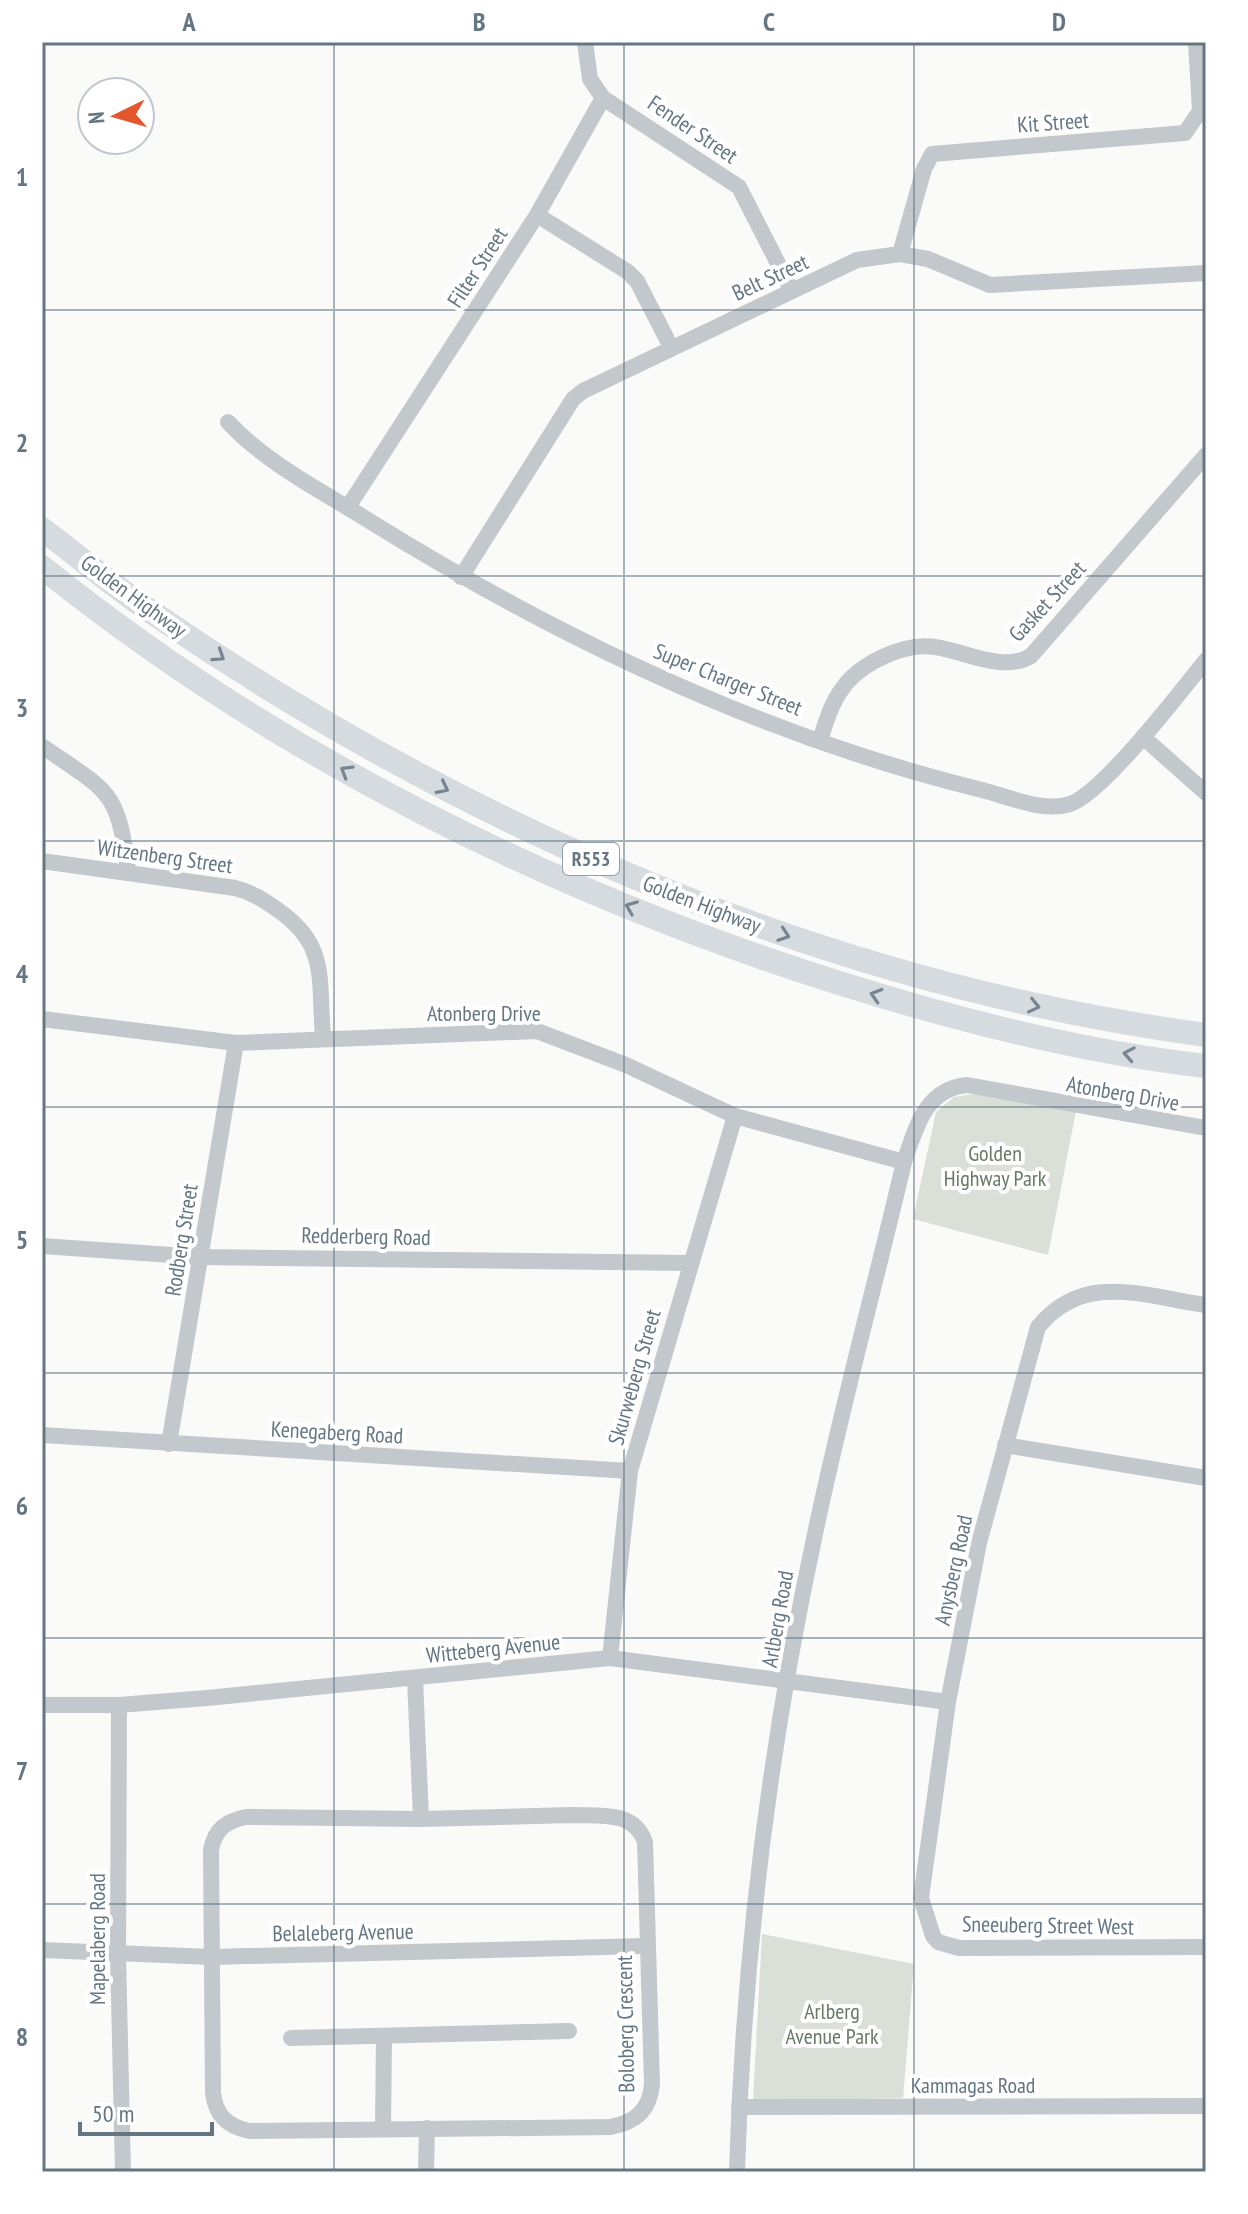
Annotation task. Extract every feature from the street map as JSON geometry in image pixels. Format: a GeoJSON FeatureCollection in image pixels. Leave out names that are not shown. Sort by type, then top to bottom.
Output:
{"type":"FeatureCollection","features":[{"type":"Feature","properties":{"kind":"main road","name":"Golden Highway"},"geometry":{"type":"LineString","coordinates":[[42,529],[148,610],[250,676],[418,774],[574,852],[718,912],[946,984],[1054,1011],[1206,1035]]}},
{"type":"Feature","properties":{"kind":"main road","name":"Golden Highway"},"geometry":{"type":"LineString","coordinates":[[42,567],[160,653],[377,790],[492,848],[790,968],[931,1011],[1090,1048],[1206,1066]]}},
{"type":"Feature","properties":{"kind":"street"},"geometry":{"type":"LineString","coordinates":[[585,42],[590,79],[603,98]]}},
{"type":"Feature","properties":{"kind":"street","name":"Kit Street"},"geometry":{"type":"LineString","coordinates":[[900,254],[924,169],[932,154],[1185,133],[1200,111],[1196,42]]}},
{"type":"Feature","properties":{"kind":"street","name":"Filter Street"},"geometry":{"type":"LineString","coordinates":[[348,507],[537,215],[603,98]]}},
{"type":"Feature","properties":{"kind":"street","name":"Fender Street"},"geometry":{"type":"LineString","coordinates":[[603,98],[739,187],[792,291]]}},
{"type":"Feature","properties":{"kind":"street"},"geometry":{"type":"LineString","coordinates":[[537,215],[628,272],[637,281],[671,347]]}},
{"type":"Feature","properties":{"kind":"street","name":"Belt Street"},"geometry":{"type":"LineString","coordinates":[[461,577],[573,399],[671,347],[857,260],[900,254],[928,259],[990,285],[1206,273]]}},
{"type":"Feature","properties":{"kind":"street","name":"Super Charger Street"},"geometry":{"type":"LineString","coordinates":[[228,422],[245,440],[461,577],[690,691],[820,740],[941,780],[1057,806],[1072,804],[1089,792],[1143,737],[1206,660]]}},
{"type":"Feature","properties":{"kind":"street","name":"Gasket Street"},"geometry":{"type":"LineString","coordinates":[[820,740],[833,704],[844,686],[869,666],[902,650],[934,647],[1012,663],[1031,656],[1206,455]]}},
{"type":"Feature","properties":{"kind":"street"},"geometry":{"type":"LineString","coordinates":[[1143,737],[1206,793]]}},
{"type":"Feature","properties":{"kind":"street"},"geometry":{"type":"LineString","coordinates":[[42,746],[95,784],[114,803],[124,835],[128,871]]}},
{"type":"Feature","properties":{"kind":"street","name":"Witzenberg Street"},"geometry":{"type":"LineString","coordinates":[[42,861],[244,890],[297,923],[308,935],[316,957],[323,1037]]}},
{"type":"Feature","properties":{"kind":"street","name":"Atonberg Drive"},"geometry":{"type":"LineString","coordinates":[[42,1019],[236,1043],[323,1037],[537,1031],[626,1065],[735,1116],[904,1162]]}},
{"type":"Feature","properties":{"kind":"street","name":"Rodberg Street"},"geometry":{"type":"LineString","coordinates":[[169,1444],[236,1043]]}},
{"type":"Feature","properties":{"kind":"street","name":"Atonberg Drive"},"geometry":{"type":"LineString","coordinates":[[941,1093],[955,1086],[972,1085],[1070,1107],[1206,1128]]}},
{"type":"Feature","properties":{"kind":"street","name":"Arlberg Road"},"geometry":{"type":"LineString","coordinates":[[737,2172],[739,2107],[758,1874],[814,1535],[904,1162],[927,1107],[941,1093]]}},
{"type":"Feature","properties":{"kind":"street","name":"Skurweberg Street"},"geometry":{"type":"LineString","coordinates":[[610,1658],[630,1471],[735,1116]]}},
{"type":"Feature","properties":{"kind":"street","name":"Redderberg Road"},"geometry":{"type":"LineString","coordinates":[[42,1246],[200,1257],[690,1263]]}},
{"type":"Feature","properties":{"kind":"street","name":"Anysberg Road"},"geometry":{"type":"LineString","coordinates":[[921,1898],[948,1702],[979,1543],[1038,1327],[1066,1300],[1098,1291],[1206,1305]]}},
{"type":"Feature","properties":{"kind":"street","name":"Kenegaberg Road"},"geometry":{"type":"LineString","coordinates":[[42,1435],[630,1471]]}},
{"type":"Feature","properties":{"kind":"street"},"geometry":{"type":"LineString","coordinates":[[1005,1445],[1206,1478]]}},
{"type":"Feature","properties":{"kind":"street","name":"Witteberg Avenue"},"geometry":{"type":"LineString","coordinates":[[42,1705],[119,1705],[610,1658],[948,1702]]}},
{"type":"Feature","properties":{"kind":"street"},"geometry":{"type":"LineString","coordinates":[[415,1679],[421,1819]]}},
{"type":"Feature","properties":{"kind":"street","name":"Mapelaberg Road"},"geometry":{"type":"LineString","coordinates":[[119,1705],[118,1954],[123,2172]]}},
{"type":"Feature","properties":{"kind":"street","name":"Boloberg Crescent"},"geometry":{"type":"LineString","coordinates":[[572,1815],[628,1821],[640,1832],[645,1842],[652,2084],[648,2105],[633,2121],[610,2127],[249,2131],[226,2122],[213,2100],[211,1850],[215,1834],[226,1823],[246,1817],[421,1819],[572,1815]]}},
{"type":"Feature","properties":{"kind":"street","name":"Sneeuberg Street West"},"geometry":{"type":"LineString","coordinates":[[921,1898],[933,1936],[938,1942],[959,1948],[1206,1947]]}},
{"type":"Feature","properties":{"kind":"street","name":"Belaleberg Avenue"},"geometry":{"type":"LineString","coordinates":[[42,1950],[211,1957],[646,1946]]}},
{"type":"Feature","properties":{"kind":"street"},"geometry":{"type":"LineString","coordinates":[[291,2038],[569,2031]]}},
{"type":"Feature","properties":{"kind":"street"},"geometry":{"type":"LineString","coordinates":[[383,2129],[384,2036]]}},
{"type":"Feature","properties":{"kind":"street","name":"Kammagas Road"},"geometry":{"type":"LineString","coordinates":[[739,2107],[1206,2106]]}},
{"type":"Feature","properties":{"kind":"street"},"geometry":{"type":"LineString","coordinates":[[426,2172],[427,2128]]}},
{"type":"Feature","properties":{"kind":"green space","name":"Golden Highway Park"},"geometry":{"type":"Polygon","coordinates":[[[982,1093],[1076,1111],[1048,1255],[913,1219],[936,1112],[954,1097],[982,1093]]]}},
{"type":"Feature","properties":{"kind":"green space","name":"Arlberg Avenue Park"},"geometry":{"type":"Polygon","coordinates":[[[762,1934],[914,1964],[903,2098],[753,2101],[762,1934]]]}}]}
